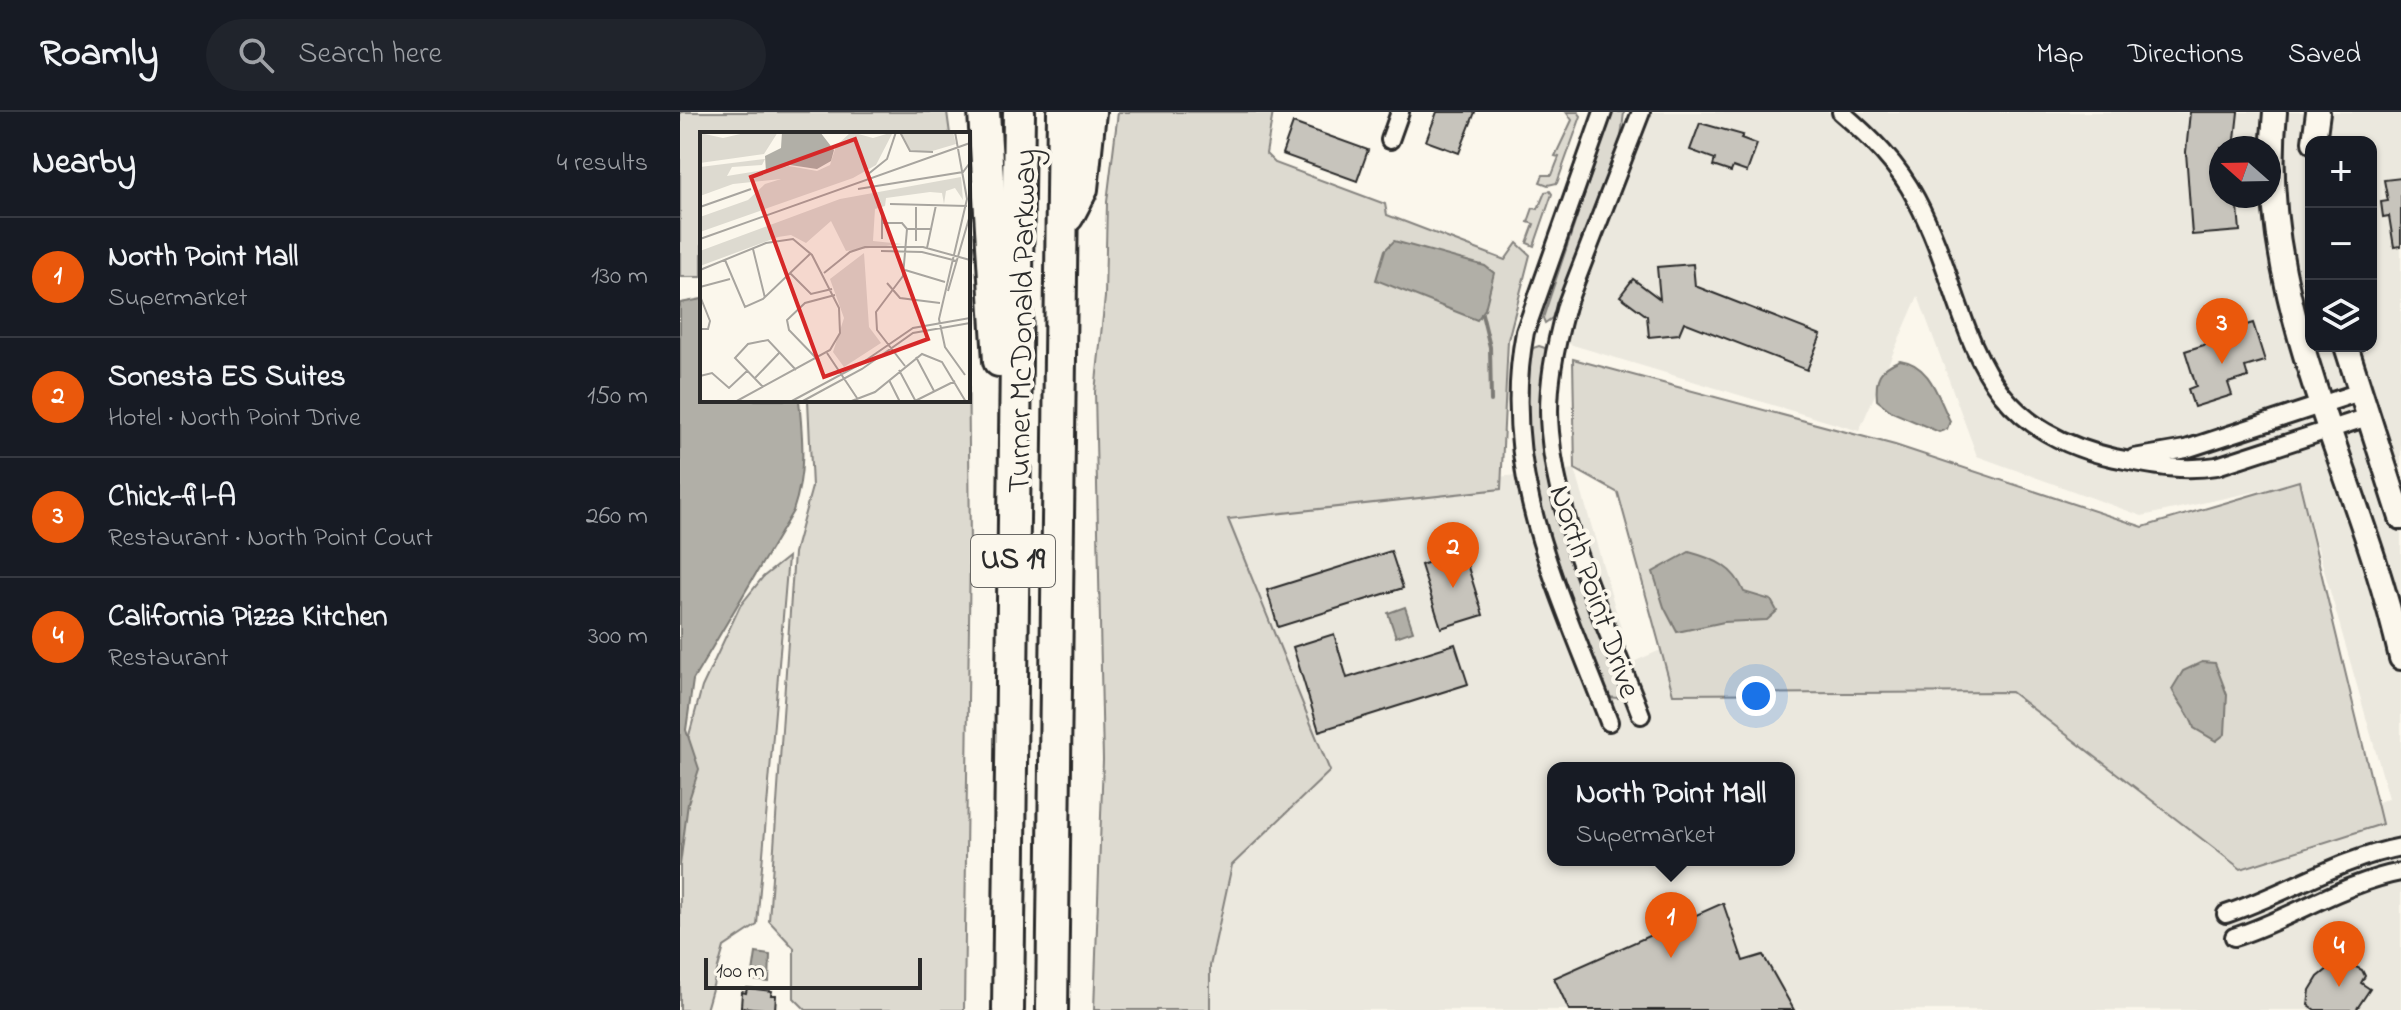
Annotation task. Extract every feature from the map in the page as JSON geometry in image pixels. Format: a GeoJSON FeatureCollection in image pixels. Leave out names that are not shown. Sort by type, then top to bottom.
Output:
{"type":"FeatureCollection","features":[{"type":"Feature","properties":{"kind":"highway"},"geometry":{"type":"LineString","coordinates":[[984,112],[997,347],[1014,464]]}},
{"type":"Feature","properties":{"kind":"highway","name":"Turner McDonald Parkway"},"geometry":{"type":"LineString","coordinates":[[1008,1010],[1019,112]]}},
{"type":"Feature","properties":{"kind":"highway","name":"Turner McDonald Parkway"},"geometry":{"type":"LineString","coordinates":[[1052,1010],[1063,112]]}},
{"type":"Feature","properties":{"kind":"highway"},"geometry":{"type":"LineString","coordinates":[[1061,229],[1082,189],[1090,112]]}},
{"type":"Feature","properties":{"kind":"street"},"geometry":{"type":"LineString","coordinates":[[1390,140],[1400,112]]}},
{"type":"Feature","properties":{"kind":"street","name":"North Point Drive"},"geometry":{"type":"LineString","coordinates":[[1603,112],[1525,332],[1517,432],[1521,465],[1540,540],[1609,722]]}},
{"type":"Feature","properties":{"kind":"street","name":"North Point Drive"},"geometry":{"type":"LineString","coordinates":[[1641,112],[1562,321],[1552,370],[1550,430],[1558,483],[1571,529],[1641,715]]}},
{"type":"Feature","properties":{"kind":"street"},"geometry":{"type":"LineString","coordinates":[[1841,112],[1889,159],[1915,197],[1935,244],[1968,340],[1996,387],[2010,404],[2047,433],[2091,453],[2168,469],[2192,470],[2217,466],[2368,417]]}},
{"type":"Feature","properties":{"kind":"street"},"geometry":{"type":"LineString","coordinates":[[2275,112],[2271,196],[2287,295],[2379,577],[2401,658]]}},
{"type":"Feature","properties":{"kind":"street"},"geometry":{"type":"LineString","coordinates":[[2315,136],[2318,112]]}},
{"type":"Feature","properties":{"kind":"street"},"geometry":{"type":"LineString","coordinates":[[2348,352],[2401,518]]}},
{"type":"Feature","properties":{"kind":"street"},"geometry":{"type":"LineString","coordinates":[[2117,458],[2186,449],[2360,392]]}},
{"type":"Feature","properties":{"kind":"street"},"geometry":{"type":"LineString","coordinates":[[2226,914],[2280,894],[2351,859],[2401,847]]}},
{"type":"Feature","properties":{"kind":"street"},"geometry":{"type":"LineString","coordinates":[[2234,937],[2291,917],[2360,882],[2401,872]]}},
{"type":"Feature","properties":{"kind":"shaded area"},"geometry":{"type":"Polygon","coordinates":[[[680,112],[947,112],[950,132],[700,132],[700,277],[680,277],[680,112]]]}},
{"type":"Feature","properties":{"kind":"shaded area"},"geometry":{"type":"Polygon","coordinates":[[[1118,112],[1273,112],[1266,154],[1275,163],[1385,204],[1387,215],[1505,260],[1517,243],[1530,255],[1508,340],[1501,489],[1228,519],[1330,771],[1232,865],[1210,966],[1210,1010],[1094,1010],[1103,760],[1095,392],[1105,297],[1107,202],[1118,112]]]}},
{"type":"Feature","properties":{"kind":"shaded area"},"geometry":{"type":"Polygon","coordinates":[[[1566,112],[1578,112],[1581,116],[1557,183],[1548,185],[1540,182],[1543,175],[1552,175],[1559,157],[1555,156],[1572,120],[1566,112]]]}},
{"type":"Feature","properties":{"kind":"shaded area"},"geometry":{"type":"Polygon","coordinates":[[[1612,112],[1624,112],[1621,138],[1552,318],[1545,323],[1543,318],[1612,112]]]}},
{"type":"Feature","properties":{"kind":"shaded area"},"geometry":{"type":"Polygon","coordinates":[[[1644,112],[2401,112],[2401,1010],[1141,1010],[1139,869],[1209,507],[1575,469],[1631,663],[1663,649],[2124,698],[2258,847],[2389,798],[2299,482],[2142,516],[1977,456],[1918,296],[1859,431],[1546,337],[1644,112]]]}},
{"type":"Feature","properties":{"kind":"shaded area"},"geometry":{"type":"Polygon","coordinates":[[[1545,192],[1552,194],[1534,246],[1527,243],[1534,224],[1528,222],[1533,208],[1538,209],[1545,192]]]}},
{"type":"Feature","properties":{"kind":"shaded area"},"geometry":{"type":"Polygon","coordinates":[[[1394,241],[1485,266],[1494,273],[1485,309],[1477,320],[1376,280],[1385,250],[1394,241]]]}},
{"type":"Feature","properties":{"kind":"shaded area"},"geometry":{"type":"Polygon","coordinates":[[[700,299],[700,402],[799,402],[802,456],[793,511],[693,680],[686,730],[699,769],[688,803],[680,865],[680,303],[700,299]]]}},
{"type":"Feature","properties":{"kind":"shaded area"},"geometry":{"type":"Polygon","coordinates":[[[1533,348],[1545,348],[1546,354],[1541,429],[1553,503],[1573,565],[1622,686],[1618,698],[1607,697],[1559,571],[1532,479],[1525,434],[1525,390],[1533,348]]]}},
{"type":"Feature","properties":{"kind":"shaded area"},"geometry":{"type":"Polygon","coordinates":[[[1573,359],[1895,445],[2143,527],[2299,481],[2382,824],[2241,869],[2011,692],[1673,694],[1618,493],[1575,469],[1573,359]]]}},
{"type":"Feature","properties":{"kind":"shaded area"},"geometry":{"type":"Polygon","coordinates":[[[1900,360],[1919,368],[1932,383],[1950,421],[1947,429],[1939,432],[1892,412],[1877,400],[1880,375],[1900,360]]]}},
{"type":"Feature","properties":{"kind":"shaded area"},"geometry":{"type":"Polygon","coordinates":[[[808,402],[969,402],[970,546],[964,1010],[806,1010],[794,998],[794,948],[769,921],[794,553],[812,487],[808,402]]]}},
{"type":"Feature","properties":{"kind":"shaded area"},"geometry":{"type":"Polygon","coordinates":[[[1689,552],[1722,565],[1735,576],[1744,592],[1771,600],[1777,611],[1767,620],[1724,622],[1677,632],[1664,607],[1653,572],[1689,552]]]}},
{"type":"Feature","properties":{"kind":"shaded area"},"geometry":{"type":"Polygon","coordinates":[[[788,557],[757,925],[724,947],[706,1010],[680,1010],[680,769],[702,687],[740,606],[763,577],[788,557]]]}},
{"type":"Feature","properties":{"kind":"shaded area"},"geometry":{"type":"Polygon","coordinates":[[[1405,607],[1413,631],[1396,637],[1388,613],[1405,607]]]}},
{"type":"Feature","properties":{"kind":"shaded area"},"geometry":{"type":"Polygon","coordinates":[[[2202,662],[2215,663],[2227,695],[2225,734],[2216,741],[2194,728],[2172,689],[2183,671],[2202,662]]]}},
{"type":"Feature","properties":{"kind":"shaded area"},"geometry":{"type":"Polygon","coordinates":[[[756,953],[770,955],[769,982],[752,980],[756,953]]]}},
{"type":"Feature","properties":{"kind":"building"},"geometry":{"type":"Polygon","coordinates":[[[1437,112],[1475,112],[1459,153],[1426,141],[1437,112]]]}},
{"type":"Feature","properties":{"kind":"building"},"geometry":{"type":"Polygon","coordinates":[[[2190,112],[2238,112],[2235,136],[2209,136],[2209,208],[2238,208],[2240,231],[2192,235],[2186,152],[2190,112]]]}},
{"type":"Feature","properties":{"kind":"building"},"geometry":{"type":"Polygon","coordinates":[[[1293,123],[1368,150],[1357,181],[1282,154],[1293,123]]]}},
{"type":"Feature","properties":{"kind":"building"},"geometry":{"type":"Polygon","coordinates":[[[1700,123],[1743,135],[1741,138],[1757,144],[1747,172],[1733,167],[1731,172],[1713,166],[1715,159],[1690,150],[1700,123]]]}},
{"type":"Feature","properties":{"kind":"building"},"geometry":{"type":"Polygon","coordinates":[[[2401,178],[2401,246],[2394,247],[2389,216],[2383,217],[2381,202],[2388,201],[2384,180],[2401,178]]]}},
{"type":"Feature","properties":{"kind":"building"},"geometry":{"type":"Polygon","coordinates":[[[1693,264],[1695,286],[1821,335],[1807,370],[1684,322],[1679,334],[1649,337],[1647,316],[1620,296],[1633,279],[1660,299],[1657,267],[1693,264]]]}},
{"type":"Feature","properties":{"kind":"building"},"geometry":{"type":"Polygon","coordinates":[[[2253,323],[2265,361],[2245,367],[2248,377],[2228,383],[2232,395],[2194,407],[2188,389],[2196,386],[2185,351],[2232,336],[2230,330],[2253,323]]]}},
{"type":"Feature","properties":{"kind":"building"},"geometry":{"type":"Polygon","coordinates":[[[1391,551],[1403,588],[1278,627],[1267,590],[1391,551]]]}},
{"type":"Feature","properties":{"kind":"building"},"geometry":{"type":"Polygon","coordinates":[[[1463,551],[1483,615],[1441,628],[1421,565],[1463,551]]]}},
{"type":"Feature","properties":{"kind":"building"},"geometry":{"type":"Polygon","coordinates":[[[1334,634],[1347,678],[1455,644],[1468,684],[1319,731],[1293,647],[1334,634]]]}},
{"type":"Feature","properties":{"kind":"building"},"geometry":{"type":"Polygon","coordinates":[[[1723,903],[1743,961],[1763,955],[1794,1010],[1569,1010],[1554,978],[1723,903]]]}},
{"type":"Feature","properties":{"kind":"building"},"geometry":{"type":"Polygon","coordinates":[[[2346,962],[2362,970],[2365,976],[2361,983],[2370,989],[2356,1010],[2315,1010],[2308,1005],[2310,990],[2318,977],[2334,964],[2341,969],[2346,962]]]}},
{"type":"Feature","properties":{"kind":"building"},"geometry":{"type":"Polygon","coordinates":[[[747,988],[772,991],[771,995],[776,995],[775,1010],[741,1007],[742,992],[746,993],[747,988]]]}},
{"type":"Feature","properties":{"kind":"waterway"},"geometry":{"type":"LineString","coordinates":[[1482,314],[1490,347],[1491,401]]}},
{"type":"Feature","properties":{"kind":"place","name":"Chick-fil-A"},"geometry":{"type":"Point","coordinates":[2222,364]}},
{"type":"Feature","properties":{"kind":"place","name":"Sonesta ES Suites"},"geometry":{"type":"Point","coordinates":[1453,588]}},
{"type":"Feature","properties":{"kind":"place","name":"North Point Mall"},"geometry":{"type":"Point","coordinates":[1671,958]}},
{"type":"Feature","properties":{"kind":"place","name":"California Pizza Kitchen"},"geometry":{"type":"Point","coordinates":[2339,987]}}]}
